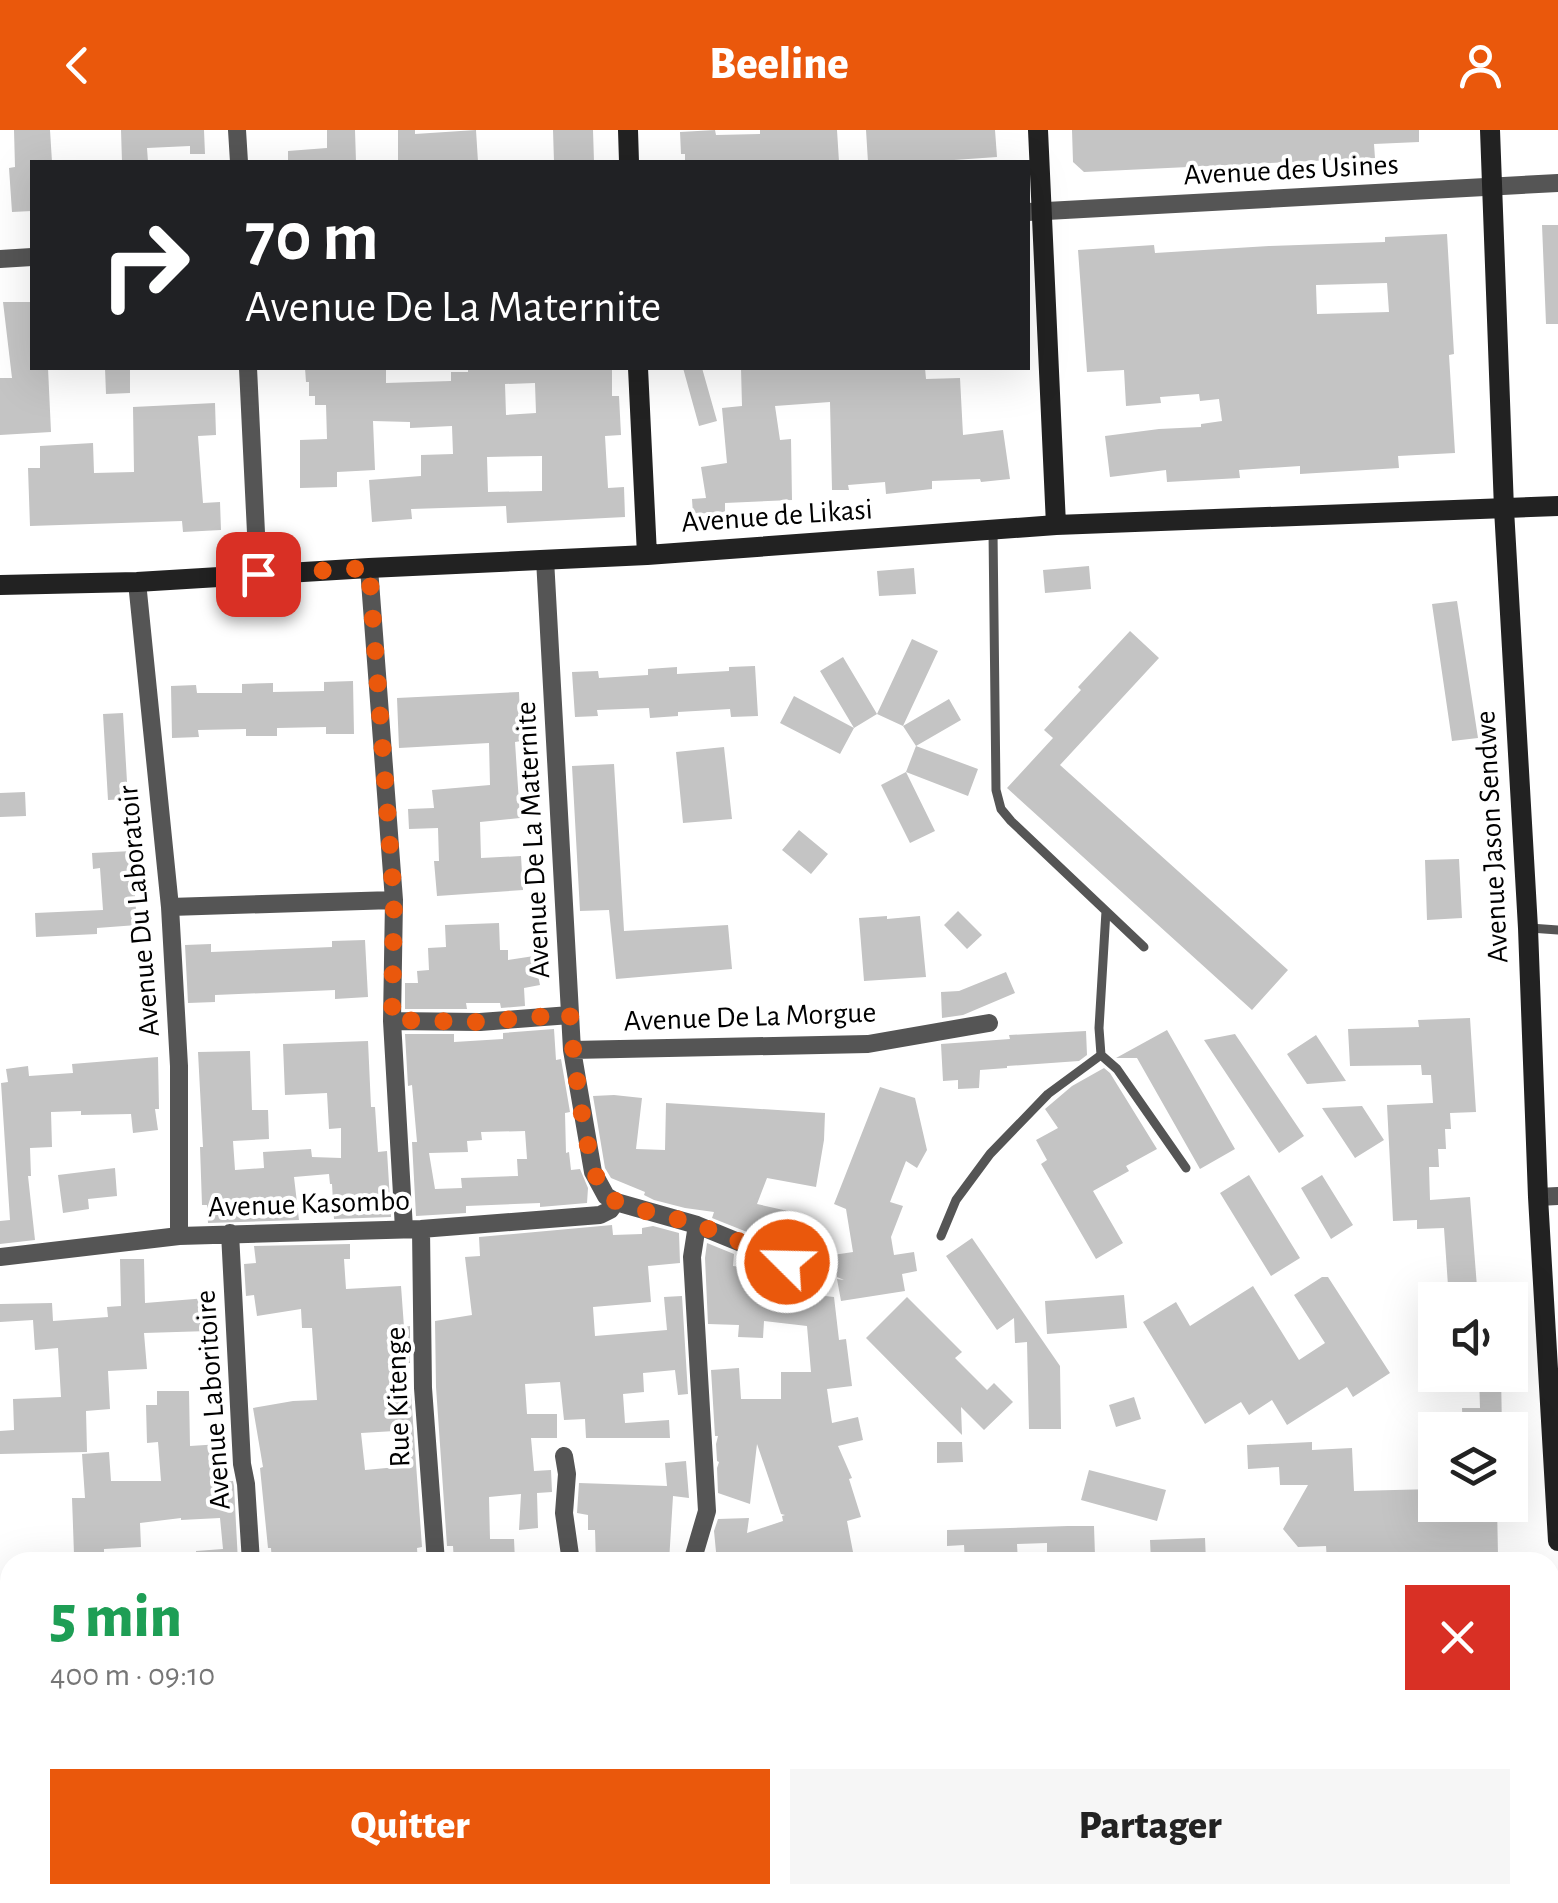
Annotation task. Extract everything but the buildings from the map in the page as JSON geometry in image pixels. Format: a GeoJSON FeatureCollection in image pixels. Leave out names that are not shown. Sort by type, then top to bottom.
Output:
{"type":"FeatureCollection","features":[{"type":"Feature","properties":{"kind":"main road"},"geometry":{"type":"LineString","coordinates":[[628,130],[629,160]]}},
{"type":"Feature","properties":{"kind":"main road"},"geometry":{"type":"LineString","coordinates":[[1038,130],[1035,212],[1056,525]]}},
{"type":"Feature","properties":{"kind":"main road","name":"Avenue Jason Sendwe"},"geometry":{"type":"LineString","coordinates":[[1490,130],[1504,509],[1548,1196],[1558,1540]]}},
{"type":"Feature","properties":{"kind":"main road"},"geometry":{"type":"LineString","coordinates":[[638,370],[647,556]]}},
{"type":"Feature","properties":{"kind":"main road","name":"Avenue de Likasi"},"geometry":{"type":"LineString","coordinates":[[0,585],[138,582],[647,556],[1056,525],[1558,506]]}},
{"type":"Feature","properties":{"kind":"street"},"geometry":{"type":"LineString","coordinates":[[237,130],[239,160]]}},
{"type":"Feature","properties":{"kind":"street","name":"Avenue des Usines"},"geometry":{"type":"LineString","coordinates":[[1035,212],[1558,183]]}},
{"type":"Feature","properties":{"kind":"street"},"geometry":{"type":"LineString","coordinates":[[0,259],[30,257]]}},
{"type":"Feature","properties":{"kind":"street"},"geometry":{"type":"LineString","coordinates":[[248,370],[258,574]]}},
{"type":"Feature","properties":{"kind":"street","name":"Avenue De La Maternite"},"geometry":{"type":"LineString","coordinates":[[545,560],[572,1050],[593,1172],[606,1196],[616,1202]]}},
{"type":"Feature","properties":{"kind":"street","name":"Rue Kitenge"},"geometry":{"type":"LineString","coordinates":[[369,568],[394,900],[392,1020],[435,1552]]}},
{"type":"Feature","properties":{"kind":"street","name":"Avenue Du Laboratoir"},"geometry":{"type":"LineString","coordinates":[[138,582],[170,907],[179,1066],[178,1236]]}},
{"type":"Feature","properties":{"kind":"street"},"geometry":{"type":"LineString","coordinates":[[170,907],[394,900]]}},
{"type":"Feature","properties":{"kind":"street"},"geometry":{"type":"LineString","coordinates":[[392,1020],[480,1022],[570,1014]]}},
{"type":"Feature","properties":{"kind":"street","name":"Avenue De La Morgue"},"geometry":{"type":"LineString","coordinates":[[572,1050],[868,1044],[989,1023]]}},
{"type":"Feature","properties":{"kind":"street"},"geometry":{"type":"LineString","coordinates":[[616,1202],[698,1225],[817,1274]]}},
{"type":"Feature","properties":{"kind":"street","name":"Avenue Kasombo"},"geometry":{"type":"LineString","coordinates":[[0,1257],[178,1236],[412,1229],[600,1215],[616,1202]]}},
{"type":"Feature","properties":{"kind":"street"},"geometry":{"type":"LineString","coordinates":[[695,1552],[708,1510],[692,1258],[698,1225]]}},
{"type":"Feature","properties":{"kind":"street","name":"Avenue Laboritoire"},"geometry":{"type":"LineString","coordinates":[[230,1233],[250,1552]]}},
{"type":"Feature","properties":{"kind":"street"},"geometry":{"type":"LineString","coordinates":[[564,1456],[564,1513],[570,1552]]}},
{"type":"Feature","properties":{"kind":"lane"},"geometry":{"type":"LineString","coordinates":[[992,531],[998,800],[1010,821],[1144,947]]}},
{"type":"Feature","properties":{"kind":"lane"},"geometry":{"type":"LineString","coordinates":[[1106,912],[1101,1056],[1117,1069],[1186,1168]]}},
{"type":"Feature","properties":{"kind":"lane"},"geometry":{"type":"LineString","coordinates":[[1528,928],[1558,930]]}},
{"type":"Feature","properties":{"kind":"lane"},"geometry":{"type":"LineString","coordinates":[[941,1236],[956,1200],[990,1154],[1048,1094],[1101,1056]]}},
{"type":"Feature","properties":{"kind":"route"},"geometry":{"type":"LineString","coordinates":[[258,574],[369,568],[394,900],[392,1020],[480,1022],[570,1014],[572,1050],[593,1172],[606,1196],[698,1225],[787,1262]]}}]}
